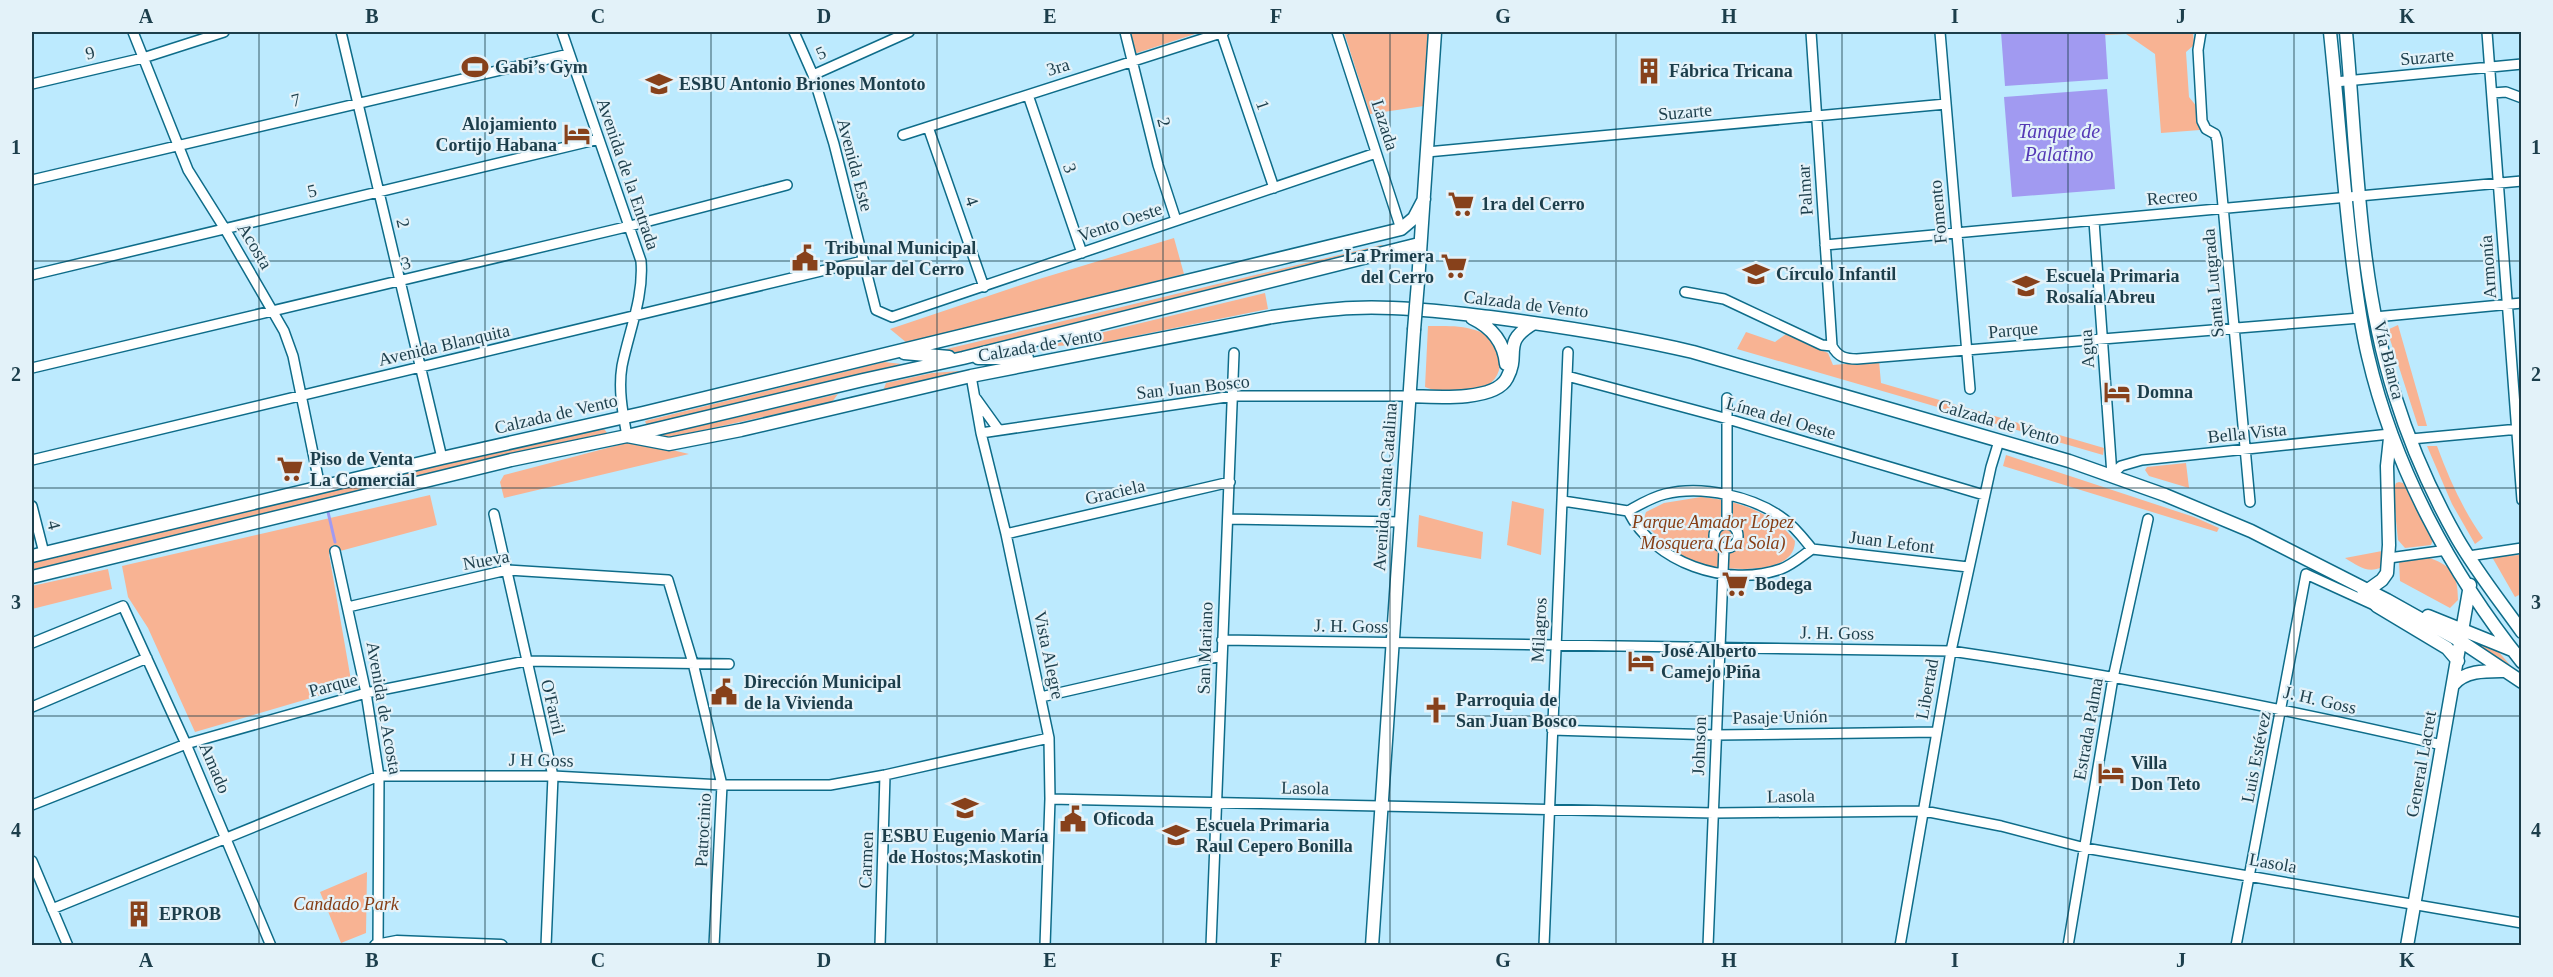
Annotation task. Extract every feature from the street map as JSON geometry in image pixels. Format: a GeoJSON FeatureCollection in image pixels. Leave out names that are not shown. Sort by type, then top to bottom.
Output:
{"type":"FeatureCollection","features":[{"type":"Feature","properties":{"kind":"main road","name":"Avenida Santa Catalina"},"geometry":{"type":"LineString","coordinates":[[1372,945],[1435,32]]}},
{"type":"Feature","properties":{"kind":"main road","name":"Vía Blanca"},"geometry":{"type":"LineString","coordinates":[[2330,32],[2345,198],[2360,318],[2390,434],[2429,519],[2470,588],[2522,662]]}},
{"type":"Feature","properties":{"kind":"main road","name":"Vía Blanca"},"geometry":{"type":"LineString","coordinates":[[2346,32],[2360,197],[2375,317],[2395,396],[2411,439],[2458,539],[2522,632]]}},
{"type":"Feature","properties":{"kind":"main road"},"geometry":{"type":"LineString","coordinates":[[1419,244],[1415,236],[1401,229],[1414,218],[1424,199]]}},
{"type":"Feature","properties":{"kind":"main road","name":"Calzada de Vento"},"geometry":{"type":"LineString","coordinates":[[38,555],[897,352],[1401,229]]}},
{"type":"Feature","properties":{"kind":"main road","name":"Calzada de Vento"},"geometry":{"type":"LineString","coordinates":[[32,577],[505,461],[627,436],[963,358],[1419,244]]}},
{"type":"Feature","properties":{"kind":"main road","name":"Calzada de Vento"},"geometry":{"type":"LineString","coordinates":[[627,436],[669,444],[741,430],[971,376],[1272,317],[1318,310],[1356,308],[1432,310],[1627,336],[1693,352],[1999,441],[2112,475],[2235,524],[2363,587]]}},
{"type":"Feature","properties":{"kind":"main road"},"geometry":{"type":"LineString","coordinates":[[1463,314],[1491,330],[1503,347],[1507,367],[1505,373],[1488,391]]}},
{"type":"Feature","properties":{"kind":"main road"},"geometry":{"type":"LineString","coordinates":[[1410,396],[1475,396],[1500,386],[1508,378],[1515,339],[1521,331],[1534,323]]}},
{"type":"Feature","properties":{"kind":"main road"},"geometry":{"type":"LineString","coordinates":[[897,352],[963,358],[1012,359],[1097,353]]}},
{"type":"Feature","properties":{"kind":"main road"},"geometry":{"type":"LineString","coordinates":[[2390,434],[2387,466],[2389,558],[2387,573],[2382,580],[2363,587],[2447,648],[2458,661]]}},
{"type":"Feature","properties":{"kind":"main road","name":"General Lacret"},"geometry":{"type":"LineString","coordinates":[[2407,945],[2470,588],[2469,560],[2458,539]]}},
{"type":"Feature","properties":{"kind":"main road"},"geometry":{"type":"LineString","coordinates":[[2382,603],[2462,636],[2517,652]]}},
{"type":"Feature","properties":{"kind":"main road"},"geometry":{"type":"LineString","coordinates":[[2462,636],[2522,682]]}},
{"type":"Feature","properties":{"kind":"main road"},"geometry":{"type":"LineString","coordinates":[[2453,685],[2460,678],[2470,674],[2505,671]]}},
{"type":"Feature","properties":{"kind":"main road"},"geometry":{"type":"LineString","coordinates":[[377,945],[501,945]]}},
{"type":"Feature","properties":{"kind":"street","name":"Acosta"},"geometry":{"type":"LineString","coordinates":[[133,32],[188,170],[274,312],[293,356],[320,487]]}},
{"type":"Feature","properties":{"kind":"street","name":"9"},"geometry":{"type":"LineString","coordinates":[[32,84],[142,58],[224,32]]}},
{"type":"Feature","properties":{"kind":"street","name":"2"},"geometry":{"type":"LineString","coordinates":[[340,32],[442,458]]}},
{"type":"Feature","properties":{"kind":"street","name":"Avenida de la Entrada"},"geometry":{"type":"LineString","coordinates":[[562,32],[641,261],[643,278],[622,368],[621,387],[627,436]]}},
{"type":"Feature","properties":{"kind":"street","name":"Avenida Este"},"geometry":{"type":"LineString","coordinates":[[794,32],[813,75],[836,153],[876,310]]}},
{"type":"Feature","properties":{"kind":"street","name":"5"},"geometry":{"type":"LineString","coordinates":[[813,75],[909,32]]}},
{"type":"Feature","properties":{"kind":"street","name":"2"},"geometry":{"type":"LineString","coordinates":[[1125,32],[1158,165],[1176,220]]}},
{"type":"Feature","properties":{"kind":"street","name":"3ra"},"geometry":{"type":"LineString","coordinates":[[903,135],[1222,32]]}},
{"type":"Feature","properties":{"kind":"street","name":"1"},"geometry":{"type":"LineString","coordinates":[[1222,32],[1274,188]]}},
{"type":"Feature","properties":{"kind":"street","name":"Lazada"},"geometry":{"type":"LineString","coordinates":[[1337,32],[1401,229]]}},
{"type":"Feature","properties":{"kind":"street","name":"Palmar"},"geometry":{"type":"LineString","coordinates":[[1811,32],[1832,346]]}},
{"type":"Feature","properties":{"kind":"street","name":"Fomento"},"geometry":{"type":"LineString","coordinates":[[1940,32],[1970,389]]}},
{"type":"Feature","properties":{"kind":"street","name":"Santa Lutgrada"},"geometry":{"type":"LineString","coordinates":[[2201,32],[2198,50],[2202,121],[2206,129],[2216,134],[2217,140],[2250,502]]}},
{"type":"Feature","properties":{"kind":"street","name":"Armonía"},"geometry":{"type":"LineString","coordinates":[[2487,32],[2522,500]]}},
{"type":"Feature","properties":{"kind":"street","name":"7"},"geometry":{"type":"LineString","coordinates":[[32,180],[569,54]]}},
{"type":"Feature","properties":{"kind":"street","name":"Suzarte"},"geometry":{"type":"LineString","coordinates":[[2335,82],[2522,64]]}},
{"type":"Feature","properties":{"kind":"street"},"geometry":{"type":"LineString","coordinates":[[2492,93],[2506,92],[2522,98]]}},
{"type":"Feature","properties":{"kind":"street","name":"3"},"geometry":{"type":"LineString","coordinates":[[1028,94],[1082,253]]}},
{"type":"Feature","properties":{"kind":"street","name":"Suzarte"},"geometry":{"type":"LineString","coordinates":[[1427,152],[1946,104]]}},
{"type":"Feature","properties":{"kind":"street","name":"4"},"geometry":{"type":"LineString","coordinates":[[928,127],[984,286]]}},
{"type":"Feature","properties":{"kind":"street","name":"5"},"geometry":{"type":"LineString","coordinates":[[32,275],[599,139]]}},
{"type":"Feature","properties":{"kind":"street","name":"Vento Oeste"},"geometry":{"type":"LineString","coordinates":[[876,310],[892,317],[1376,153]]}},
{"type":"Feature","properties":{"kind":"street","name":"Recreo"},"geometry":{"type":"LineString","coordinates":[[1825,244],[2522,181]]}},
{"type":"Feature","properties":{"kind":"street","name":"3"},"geometry":{"type":"LineString","coordinates":[[32,368],[400,282],[787,185]]}},
{"type":"Feature","properties":{"kind":"street","name":"Agua"},"geometry":{"type":"LineString","coordinates":[[2094,221],[2112,475]]}},
{"type":"Feature","properties":{"kind":"street","name":"Avenida Blanquita"},"geometry":{"type":"LineString","coordinates":[[32,460],[302,394],[420,369],[863,261]]}},
{"type":"Feature","properties":{"kind":"street","name":"Parque"},"geometry":{"type":"LineString","coordinates":[[1685,292],[1724,299],[1822,345],[1832,346],[1836,354],[1846,359],[1857,360],[2360,318]]}},
{"type":"Feature","properties":{"kind":"street"},"geometry":{"type":"LineString","coordinates":[[2375,317],[2522,303]]}},
{"type":"Feature","properties":{"kind":"street","name":"Milagros"},"geometry":{"type":"LineString","coordinates":[[1544,945],[1568,352]]}},
{"type":"Feature","properties":{"kind":"street","name":"San Mariano"},"geometry":{"type":"LineString","coordinates":[[1211,945],[1234,353]]}},
{"type":"Feature","properties":{"kind":"street","name":"Vista Alegre"},"geometry":{"type":"LineString","coordinates":[[971,376],[981,433],[1006,534],[1049,738],[1050,799],[1045,945]]}},
{"type":"Feature","properties":{"kind":"street","name":"Línea del Oeste"},"geometry":{"type":"LineString","coordinates":[[1567,376],[1728,419],[1984,495]]}},
{"type":"Feature","properties":{"kind":"street"},"geometry":{"type":"LineString","coordinates":[[973,394],[998,429]]}},
{"type":"Feature","properties":{"kind":"street","name":"San Juan Bosco"},"geometry":{"type":"LineString","coordinates":[[981,433],[1233,396],[1410,396]]}},
{"type":"Feature","properties":{"kind":"street","name":"Johnson"},"geometry":{"type":"LineString","coordinates":[[1727,398],[1727,524]]}},
{"type":"Feature","properties":{"kind":"street"},"geometry":{"type":"LineString","coordinates":[[2411,439],[2518,429]]}},
{"type":"Feature","properties":{"kind":"street","name":"Bella Vista"},"geometry":{"type":"LineString","coordinates":[[2112,475],[2121,466],[2135,461],[2390,434]]}},
{"type":"Feature","properties":{"kind":"street","name":"Libertad"},"geometry":{"type":"LineString","coordinates":[[1900,945],[1951,651],[1984,495],[1999,441]]}},
{"type":"Feature","properties":{"kind":"street","name":"Graciela"},"geometry":{"type":"LineString","coordinates":[[1006,534],[1230,482]]}},
{"type":"Feature","properties":{"kind":"street"},"geometry":{"type":"LineString","coordinates":[[1563,501],[1628,511],[1664,494],[1677,492],[1691,490],[1727,496],[1753,503],[1782,517],[1797,530],[1812,549],[1790,565],[1767,573],[1739,575],[1701,570],[1657,546],[1643,533],[1628,511]]}},
{"type":"Feature","properties":{"kind":"street","name":"4"},"geometry":{"type":"LineString","coordinates":[[32,506],[38,555]]}},
{"type":"Feature","properties":{"kind":"street","name":"O'Farril"},"geometry":{"type":"LineString","coordinates":[[494,514],[553,776],[546,945]]}},
{"type":"Feature","properties":{"kind":"street"},"geometry":{"type":"LineString","coordinates":[[1228,519],[1401,522]]}},
{"type":"Feature","properties":{"kind":"street","name":"Estrada Palma"},"geometry":{"type":"LineString","coordinates":[[2068,945],[2113,678],[2148,519]]}},
{"type":"Feature","properties":{"kind":"street","name":"Johnson"},"geometry":{"type":"LineString","coordinates":[[1727,524],[1734,527],[1737,539],[1733,545],[1724,548],[1716,543],[1713,536],[1719,526],[1727,524]]}},
{"type":"Feature","properties":{"kind":"street","name":"Johnson"},"geometry":{"type":"LineString","coordinates":[[1708,945],[1724,548]]}},
{"type":"Feature","properties":{"kind":"street"},"geometry":{"type":"LineString","coordinates":[[2469,556],[2522,548]]}},
{"type":"Feature","properties":{"kind":"street","name":"Juan Lefont"},"geometry":{"type":"LineString","coordinates":[[1812,549],[1968,567]]}},
{"type":"Feature","properties":{"kind":"street","name":"Avenida de Acosta"},"geometry":{"type":"LineString","coordinates":[[335,550],[366,693],[379,776],[377,945]]}},
{"type":"Feature","properties":{"kind":"street"},"geometry":{"type":"LineString","coordinates":[[2389,558],[2447,550]]}},
{"type":"Feature","properties":{"kind":"street","name":"Nueva"},"geometry":{"type":"LineString","coordinates":[[348,607],[507,570],[668,580]]}},
{"type":"Feature","properties":{"kind":"street","name":"Luis Estévez"},"geometry":{"type":"LineString","coordinates":[[2236,945],[2306,574],[2382,603]]}},
{"type":"Feature","properties":{"kind":"street","name":"Patrocinio"},"geometry":{"type":"LineString","coordinates":[[668,580],[693,663],[722,785],[714,945]]}},
{"type":"Feature","properties":{"kind":"street","name":"Amado"},"geometry":{"type":"LineString","coordinates":[[32,643],[123,606],[186,744],[272,945]]}},
{"type":"Feature","properties":{"kind":"street","name":"J. H. Goss"},"geometry":{"type":"LineString","coordinates":[[1222,640],[1951,651],[2282,708],[2442,745]]}},
{"type":"Feature","properties":{"kind":"street"},"geometry":{"type":"LineString","coordinates":[[1041,697],[1221,656]]}},
{"type":"Feature","properties":{"kind":"street"},"geometry":{"type":"LineString","coordinates":[[32,707],[147,658]]}},
{"type":"Feature","properties":{"kind":"street","name":"Parque"},"geometry":{"type":"LineString","coordinates":[[32,806],[186,744],[366,693],[526,661],[729,664]]}},
{"type":"Feature","properties":{"kind":"street","name":"Pasaje Unión"},"geometry":{"type":"LineString","coordinates":[[1552,730],[1716,735],[1936,732]]}},
{"type":"Feature","properties":{"kind":"street","name":"J H Goss"},"geometry":{"type":"LineString","coordinates":[[52,909],[225,836],[379,776],[553,776],[722,785],[830,785],[885,776],[1049,738]]}},
{"type":"Feature","properties":{"kind":"street","name":"Carmen"},"geometry":{"type":"LineString","coordinates":[[880,945],[885,776]]}},
{"type":"Feature","properties":{"kind":"street","name":"Lasola"},"geometry":{"type":"LineString","coordinates":[[1050,799],[1714,813],[1923,811],[2001,826],[2085,848],[2522,923]]}},
{"type":"Feature","properties":{"kind":"street"},"geometry":{"type":"LineString","coordinates":[[32,861],[68,945]]}},
{"type":"Feature","properties":{"kind":"green space"},"geometry":{"type":"Polygon","coordinates":[[[1130,32],[1201,32],[1134,54],[1130,32]]]}},
{"type":"Feature","properties":{"kind":"green space"},"geometry":{"type":"Polygon","coordinates":[[[1344,32],[1428,32],[1424,106],[1370,114],[1344,32]]]}},
{"type":"Feature","properties":{"kind":"green space"},"geometry":{"type":"Polygon","coordinates":[[[2105,32],[2193,32],[2194,45],[2186,52],[2189,97],[2198,108],[2200,130],[2161,133],[2155,54],[2126,34],[2105,35],[2105,32]]]}},
{"type":"Feature","properties":{"kind":"green space"},"geometry":{"type":"Polygon","coordinates":[[[1174,238],[1184,274],[907,343],[890,329],[1036,280],[1174,238]]]}},
{"type":"Feature","properties":{"kind":"green space"},"geometry":{"type":"Polygon","coordinates":[[[1384,246],[960,352],[934,352],[1384,246]]]}},
{"type":"Feature","properties":{"kind":"green space"},"geometry":{"type":"Polygon","coordinates":[[[1265,293],[1268,309],[1101,343],[1042,347],[1265,293]]]}},
{"type":"Feature","properties":{"kind":"green space"},"geometry":{"type":"Polygon","coordinates":[[[2398,325],[2427,426],[2418,426],[2387,330],[2398,325]]]}},
{"type":"Feature","properties":{"kind":"green space"},"geometry":{"type":"Polygon","coordinates":[[[1428,326],[1464,327],[1485,334],[1492,341],[1500,359],[1496,377],[1490,384],[1473,391],[1441,391],[1425,387],[1428,326]]]}},
{"type":"Feature","properties":{"kind":"green space"},"geometry":{"type":"Polygon","coordinates":[[[1746,332],[1775,342],[1786,334],[1828,353],[1833,365],[1879,361],[1881,383],[2104,448],[2103,455],[1737,349],[1746,332]]]}},
{"type":"Feature","properties":{"kind":"green space"},"geometry":{"type":"Polygon","coordinates":[[[884,362],[902,364],[647,427],[645,421],[884,362]]]}},
{"type":"Feature","properties":{"kind":"green space"},"geometry":{"type":"Polygon","coordinates":[[[972,370],[883,391],[886,383],[932,373],[972,370]]]}},
{"type":"Feature","properties":{"kind":"green space"},"geometry":{"type":"Polygon","coordinates":[[[838,394],[832,402],[667,438],[656,436],[838,394]]]}},
{"type":"Feature","properties":{"kind":"green space"},"geometry":{"type":"Polygon","coordinates":[[[603,427],[607,433],[604,435],[32,572],[32,562],[603,427]]]}},
{"type":"Feature","properties":{"kind":"green space"},"geometry":{"type":"Polygon","coordinates":[[[634,441],[689,454],[504,498],[500,482],[504,475],[634,441]]]}},
{"type":"Feature","properties":{"kind":"green space"},"geometry":{"type":"Polygon","coordinates":[[[2427,446],[2437,446],[2457,494],[2483,538],[2475,544],[2452,504],[2427,446]]]}},
{"type":"Feature","properties":{"kind":"green space"},"geometry":{"type":"Polygon","coordinates":[[[2006,455],[2194,517],[2219,528],[2217,532],[2003,466],[2006,455]]]}},
{"type":"Feature","properties":{"kind":"green space"},"geometry":{"type":"Polygon","coordinates":[[[2186,463],[2189,488],[2149,476],[2145,470],[2147,467],[2186,463]]]}},
{"type":"Feature","properties":{"kind":"green space"},"geometry":{"type":"Polygon","coordinates":[[[2396,483],[2403,483],[2433,540],[2431,545],[2405,548],[2398,540],[2393,491],[2396,483]]]}},
{"type":"Feature","properties":{"kind":"green space"},"geometry":{"type":"Polygon","coordinates":[[[430,495],[437,525],[329,554],[352,686],[195,732],[148,628],[128,597],[122,566],[430,495]]]}},
{"type":"Feature","properties":{"kind":"green space","name":"Parque Amador López Mosquera (La Sola)"},"geometry":{"type":"Polygon","coordinates":[[[1701,497],[1727,501],[1765,515],[1776,522],[1795,541],[1792,553],[1783,561],[1756,569],[1709,566],[1691,561],[1676,552],[1643,521],[1646,512],[1664,503],[1701,497]]]}},
{"type":"Feature","properties":{"kind":"green space"},"geometry":{"type":"Polygon","coordinates":[[[1512,501],[1544,509],[1541,555],[1507,545],[1512,501]]]}},
{"type":"Feature","properties":{"kind":"green space"},"geometry":{"type":"Polygon","coordinates":[[[1419,515],[1483,532],[1481,559],[1417,547],[1419,515]]]}},
{"type":"Feature","properties":{"kind":"green space"},"geometry":{"type":"Polygon","coordinates":[[[2382,551],[2382,567],[2372,570],[2354,564],[2345,558],[2382,551]]]}},
{"type":"Feature","properties":{"kind":"green space"},"geometry":{"type":"Polygon","coordinates":[[[2519,555],[2521,594],[2515,597],[2492,557],[2519,555]]]}},
{"type":"Feature","properties":{"kind":"green space"},"geometry":{"type":"Polygon","coordinates":[[[2426,557],[2447,567],[2454,576],[2458,600],[2450,608],[2400,581],[2399,562],[2426,557]]]}},
{"type":"Feature","properties":{"kind":"green space"},"geometry":{"type":"Polygon","coordinates":[[[108,569],[112,589],[32,609],[32,586],[108,569]]]}},
{"type":"Feature","properties":{"kind":"green space"},"geometry":{"type":"Polygon","coordinates":[[[2470,638],[2496,649],[2518,674],[2470,642],[2470,638]]]}},
{"type":"Feature","properties":{"kind":"green space","name":"Candado Park"},"geometry":{"type":"Polygon","coordinates":[[[367,872],[366,933],[341,943],[320,892],[367,872]]]}},
{"type":"Feature","properties":{"kind":"water","name":"Tanque de Palatino"},"geometry":{"type":"Polygon","coordinates":[[[2001,32],[2105,32],[2108,79],[2005,86],[2001,32]]]}},
{"type":"Feature","properties":{"kind":"water","name":"Tanque de Palatino"},"geometry":{"type":"Polygon","coordinates":[[[2107,89],[2115,189],[2012,197],[2004,97],[2107,89]]]}},
{"type":"Feature","properties":{"kind":"waterway"},"geometry":{"type":"LineString","coordinates":[[328,512],[335,542]]}},
{"type":"Feature","properties":{"kind":"place","name":"Gabi’s Gym"},"geometry":{"type":"Point","coordinates":[475,67]}},
{"type":"Feature","properties":{"kind":"place","name":"Fábrica Tricana"},"geometry":{"type":"Point","coordinates":[1649,71]}},
{"type":"Feature","properties":{"kind":"place","name":"ESBU Antonio Briones Montoto"},"geometry":{"type":"Point","coordinates":[659,84]}},
{"type":"Feature","properties":{"kind":"place","name":"Alojamiento Cortijo Habana"},"geometry":{"type":"Point","coordinates":[577,134]}},
{"type":"Feature","properties":{"kind":"place","name":"1ra del Cerro"},"geometry":{"type":"Point","coordinates":[1461,204]}},
{"type":"Feature","properties":{"kind":"place","name":"Tribunal Municipal Popular del Cerro"},"geometry":{"type":"Point","coordinates":[805,258]}},
{"type":"Feature","properties":{"kind":"place","name":"La Primera del Cerro"},"geometry":{"type":"Point","coordinates":[1454,266]}},
{"type":"Feature","properties":{"kind":"place","name":"Círculo Infantil"},"geometry":{"type":"Point","coordinates":[1756,274]}},
{"type":"Feature","properties":{"kind":"place","name":"Escuela Primaria Rosalía Abreu"},"geometry":{"type":"Point","coordinates":[2026,286]}},
{"type":"Feature","properties":{"kind":"place","name":"Domna"},"geometry":{"type":"Point","coordinates":[2117,392]}},
{"type":"Feature","properties":{"kind":"place","name":"Piso de Venta La Comercial"},"geometry":{"type":"Point","coordinates":[290,469]}},
{"type":"Feature","properties":{"kind":"place","name":"Bodega"},"geometry":{"type":"Point","coordinates":[1735,584]}},
{"type":"Feature","properties":{"kind":"place","name":"José Alberto Camejo Piña"},"geometry":{"type":"Point","coordinates":[1641,661]}},
{"type":"Feature","properties":{"kind":"place","name":"Dirección Municipal de la Vivienda"},"geometry":{"type":"Point","coordinates":[724,692]}},
{"type":"Feature","properties":{"kind":"place","name":"Parroquia de San Juan Bosco"},"geometry":{"type":"Point","coordinates":[1436,710]}},
{"type":"Feature","properties":{"kind":"place","name":"Villa Don Teto"},"geometry":{"type":"Point","coordinates":[2111,773]}},
{"type":"Feature","properties":{"kind":"place","name":"ESBU Eugenio María de Hostos;Maskotin"},"geometry":{"type":"Point","coordinates":[965,808]}},
{"type":"Feature","properties":{"kind":"place","name":"Oficoda"},"geometry":{"type":"Point","coordinates":[1073,819]}},
{"type":"Feature","properties":{"kind":"place","name":"Escuela Primaria Raul Cepero Bonilla"},"geometry":{"type":"Point","coordinates":[1176,835]}},
{"type":"Feature","properties":{"kind":"place","name":"EPROB"},"geometry":{"type":"Point","coordinates":[139,914]}}]}
